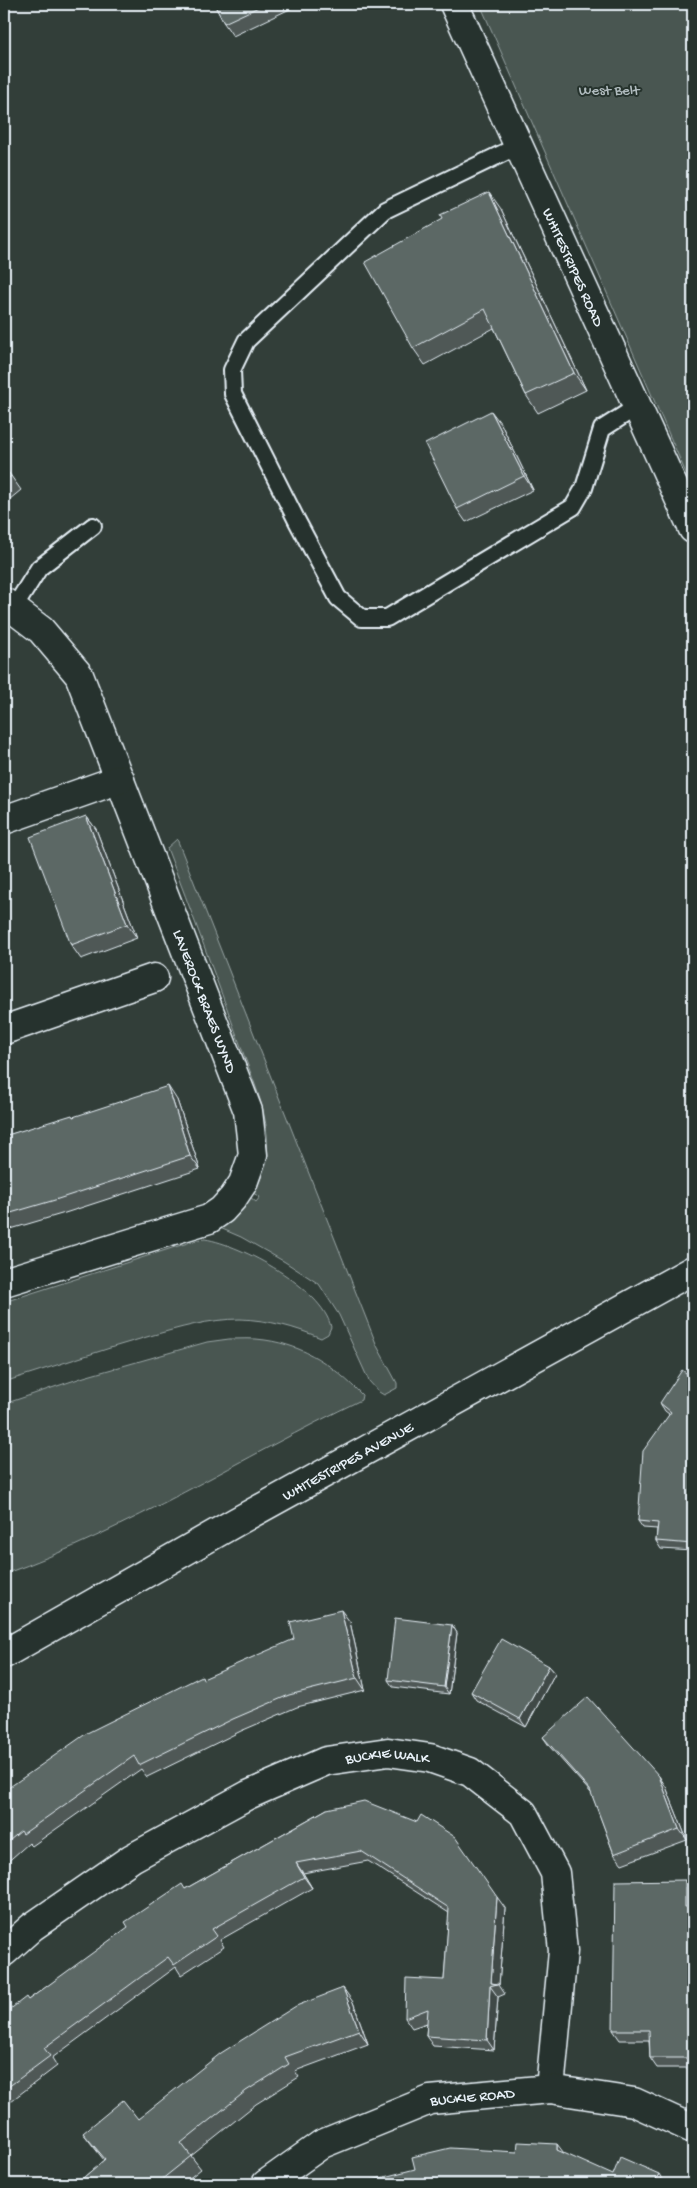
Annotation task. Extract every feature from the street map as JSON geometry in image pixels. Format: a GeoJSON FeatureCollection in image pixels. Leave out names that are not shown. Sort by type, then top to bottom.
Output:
{"type":"FeatureCollection","features":[{"type":"Feature","properties":{"kind":"street","name":"WHITESTRIPES ROAD"},"geometry":{"type":"LineString","coordinates":[[454,4],[520,145],[693,530]]}},
{"type":"Feature","properties":{"kind":"street","name":"LAVEROCK BRAES WYND"},"geometry":{"type":"LineString","coordinates":[[4,1282],[209,1219],[222,1210],[233,1198],[243,1183],[254,1156],[248,1111],[79,675],[41,630],[9,605]]}},
{"type":"Feature","properties":{"kind":"street"},"geometry":{"type":"LineString","coordinates":[[4,820],[120,779]]}},
{"type":"Feature","properties":{"kind":"street"},"geometry":{"type":"LineString","coordinates":[[4,1030],[154,978]]}},
{"type":"Feature","properties":{"kind":"street","name":"WHITESTRIPES AVENUE"},"geometry":{"type":"LineString","coordinates":[[4,1654],[236,1522],[693,1270]]}},
{"type":"Feature","properties":{"kind":"street","name":"BUCKIE WALK"},"geometry":{"type":"LineString","coordinates":[[4,1952],[32,1927],[132,1858],[248,1795],[326,1762],[388,1752],[430,1758],[470,1772],[523,1813],[555,1874],[563,1951],[550,2089]]}},
{"type":"Feature","properties":{"kind":"street","name":"BUCKIE ROAD"},"geometry":{"type":"LineString","coordinates":[[266,2184],[322,2144],[430,2100],[550,2089],[634,2102],[693,2129]]}},
{"type":"Feature","properties":{"kind":"lane"},"geometry":{"type":"LineString","coordinates":[[520,145],[385,210],[246,341],[232,370],[233,394],[257,444],[338,598],[362,618],[387,618],[573,506],[584,488],[602,429],[638,406]]}},
{"type":"Feature","properties":{"kind":"lane"},"geometry":{"type":"LineString","coordinates":[[9,605],[40,568],[93,526]]}},
{"type":"Feature","properties":{"kind":"green space","name":"West Belt"},"geometry":{"type":"Polygon","coordinates":[[[480,4],[693,4],[693,489],[480,4]]]}},
{"type":"Feature","properties":{"kind":"green space"},"geometry":{"type":"Polygon","coordinates":[[[177,839],[377,1346],[397,1383],[397,1388],[384,1395],[369,1381],[339,1315],[319,1284],[241,1237],[220,1228],[240,1211],[250,1197],[256,1202],[260,1197],[253,1193],[265,1165],[267,1150],[266,1123],[256,1089],[167,848],[177,839]]]}},
{"type":"Feature","properties":{"kind":"green space"},"geometry":{"type":"Polygon","coordinates":[[[205,1239],[221,1243],[259,1259],[297,1284],[325,1312],[331,1327],[328,1334],[321,1338],[291,1327],[240,1319],[194,1324],[4,1382],[4,1302],[205,1239]]]}},
{"type":"Feature","properties":{"kind":"green space"},"geometry":{"type":"Polygon","coordinates":[[[229,1339],[265,1340],[306,1352],[341,1375],[362,1395],[361,1400],[141,1515],[50,1556],[4,1574],[4,1404],[84,1377],[207,1342],[229,1339]]]}},
{"type":"Feature","properties":{"kind":"building"},"geometry":{"type":"Polygon","coordinates":[[[214,4],[265,4],[224,23],[214,4]]]}},
{"type":"Feature","properties":{"kind":"building"},"geometry":{"type":"Polygon","coordinates":[[[489,192],[574,373],[526,395],[485,309],[413,348],[365,262],[442,219],[440,215],[489,192]]]}},
{"type":"Feature","properties":{"kind":"building"},"geometry":{"type":"Polygon","coordinates":[[[491,411],[524,476],[457,509],[425,444],[491,411]]]}},
{"type":"Feature","properties":{"kind":"building"},"geometry":{"type":"Polygon","coordinates":[[[4,467],[11,476],[4,482],[4,467]]]}},
{"type":"Feature","properties":{"kind":"building"},"geometry":{"type":"Polygon","coordinates":[[[86,816],[127,924],[71,945],[30,837],[86,816]]]}},
{"type":"Feature","properties":{"kind":"building"},"geometry":{"type":"Polygon","coordinates":[[[168,1086],[190,1156],[4,1215],[4,1136],[72,1115],[73,1117],[168,1086]]]}},
{"type":"Feature","properties":{"kind":"building"},"geometry":{"type":"Polygon","coordinates":[[[682,1370],[693,1378],[693,1544],[656,1541],[658,1523],[638,1521],[643,1451],[671,1412],[660,1403],[682,1370]]]}},
{"type":"Feature","properties":{"kind":"building"},"geometry":{"type":"Polygon","coordinates":[[[341,1610],[357,1678],[289,1695],[233,1719],[139,1765],[134,1756],[23,1834],[21,1831],[4,1845],[4,1791],[87,1733],[202,1676],[203,1679],[294,1639],[290,1622],[341,1610]]]}},
{"type":"Feature","properties":{"kind":"building"},"geometry":{"type":"Polygon","coordinates":[[[395,1618],[452,1625],[444,1687],[388,1680],[395,1618]]]}},
{"type":"Feature","properties":{"kind":"building"},"geometry":{"type":"Polygon","coordinates":[[[501,1639],[549,1666],[520,1719],[471,1692],[501,1639]]]}},
{"type":"Feature","properties":{"kind":"building"},"geometry":{"type":"Polygon","coordinates":[[[588,1697],[659,1776],[679,1829],[614,1854],[590,1790],[543,1737],[588,1697]]]}},
{"type":"Feature","properties":{"kind":"building"},"geometry":{"type":"Polygon","coordinates":[[[364,1801],[417,1822],[421,1815],[455,1837],[497,1897],[491,1983],[497,1984],[490,1986],[487,2040],[426,2036],[428,2009],[405,2018],[406,1978],[444,1980],[449,1908],[361,1851],[296,1863],[304,1877],[212,1929],[217,1936],[174,1965],[168,1957],[44,2048],[50,2056],[4,2090],[4,2014],[26,1997],[28,2000],[128,1927],[125,1922],[182,1884],[185,1889],[327,1809],[364,1801]]]}},
{"type":"Feature","properties":{"kind":"building"},"geometry":{"type":"Polygon","coordinates":[[[685,1880],[685,1907],[693,1907],[693,2058],[650,2058],[649,2030],[613,2030],[615,1881],[685,1880]]]}},
{"type":"Feature","properties":{"kind":"building"},"geometry":{"type":"Polygon","coordinates":[[[343,1988],[359,2030],[285,2057],[289,2064],[246,2091],[181,2143],[191,2156],[156,2184],[76,2184],[105,2159],[83,2133],[123,2100],[138,2119],[221,2053],[296,2006],[343,1988]]]}},
{"type":"Feature","properties":{"kind":"building"},"geometry":{"type":"Polygon","coordinates":[[[518,2142],[557,2144],[557,2150],[613,2175],[620,2157],[659,2174],[656,2179],[662,2184],[357,2184],[415,2169],[412,2157],[450,2148],[517,2152],[518,2142]]]}}]}
